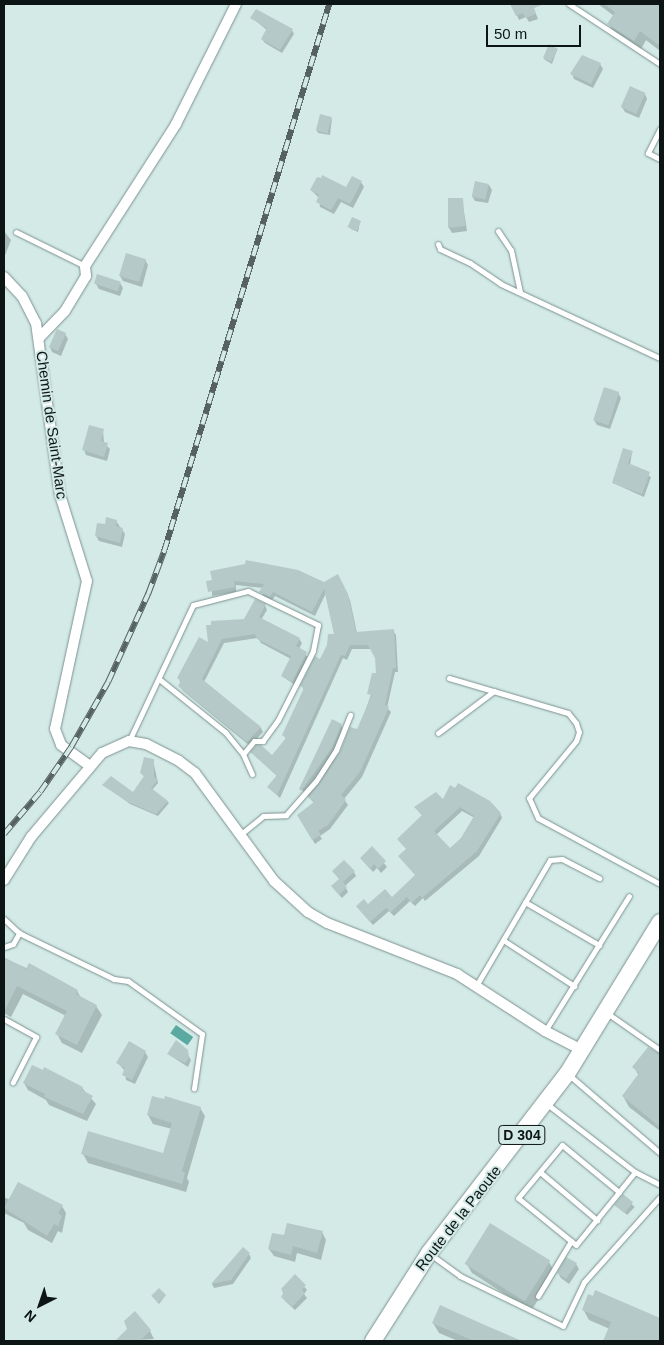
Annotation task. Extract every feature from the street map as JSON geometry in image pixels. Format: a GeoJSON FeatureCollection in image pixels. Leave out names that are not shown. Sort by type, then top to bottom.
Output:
{"type":"FeatureCollection","features":[{"type":"Feature","properties":{"kind":"main road","name":"Route de la Paoute"},"geometry":{"type":"LineString","coordinates":[[373,1341],[429,1254],[567,1074],[660,922]]}},
{"type":"Feature","properties":{"kind":"street","name":"Chemin de Saint-Marc"},"geometry":{"type":"LineString","coordinates":[[90,766],[61,744],[55,735],[87,582],[60,495],[40,338],[65,311],[86,276],[84,266],[176,124],[236,4]]}},
{"type":"Feature","properties":{"kind":"street"},"geometry":{"type":"LineString","coordinates":[[4,277],[22,296],[40,338]]}},
{"type":"Feature","properties":{"kind":"street"},"geometry":{"type":"LineString","coordinates":[[4,880],[20,851],[90,766],[114,745],[129,741],[165,752],[187,767],[207,788],[274,881],[308,912],[327,923],[457,974],[545,1031],[582,1050]]}},
{"type":"Feature","properties":{"kind":"lane"},"geometry":{"type":"LineString","coordinates":[[569,4],[660,64]]}},
{"type":"Feature","properties":{"kind":"lane"},"geometry":{"type":"LineString","coordinates":[[660,129],[648,153],[660,159]]}},
{"type":"Feature","properties":{"kind":"lane"},"geometry":{"type":"LineString","coordinates":[[498,231],[511,250],[520,292]]}},
{"type":"Feature","properties":{"kind":"lane"},"geometry":{"type":"LineString","coordinates":[[16,232],[84,266]]}},
{"type":"Feature","properties":{"kind":"lane"},"geometry":{"type":"LineString","coordinates":[[438,244],[440,250],[520,292],[660,358]]}},
{"type":"Feature","properties":{"kind":"lane"},"geometry":{"type":"LineString","coordinates":[[129,741],[193,605],[248,591],[318,625],[313,651],[278,720],[263,741],[254,741],[243,754]]}},
{"type":"Feature","properties":{"kind":"lane"},"geometry":{"type":"LineString","coordinates":[[158,678],[224,732],[243,754],[252,774]]}},
{"type":"Feature","properties":{"kind":"lane"},"geometry":{"type":"LineString","coordinates":[[449,678],[568,712],[576,722],[579,732],[576,741],[529,798],[538,818],[660,884]]}},
{"type":"Feature","properties":{"kind":"lane"},"geometry":{"type":"LineString","coordinates":[[438,733],[494,691]]}},
{"type":"Feature","properties":{"kind":"lane"},"geometry":{"type":"LineString","coordinates":[[241,834],[263,816],[286,815],[316,781],[336,750],[350,714]]}},
{"type":"Feature","properties":{"kind":"lane"},"geometry":{"type":"LineString","coordinates":[[475,987],[550,860],[562,859],[599,878]]}},
{"type":"Feature","properties":{"kind":"lane"},"geometry":{"type":"LineString","coordinates":[[545,1031],[630,896]]}},
{"type":"Feature","properties":{"kind":"lane"},"geometry":{"type":"LineString","coordinates":[[525,902],[599,945]]}},
{"type":"Feature","properties":{"kind":"lane"},"geometry":{"type":"LineString","coordinates":[[4,919],[18,933],[114,979],[128,981],[202,1034],[194,1088]]}},
{"type":"Feature","properties":{"kind":"lane"},"geometry":{"type":"LineString","coordinates":[[4,946],[13,944],[18,933]]}},
{"type":"Feature","properties":{"kind":"lane"},"geometry":{"type":"LineString","coordinates":[[503,940],[574,986]]}},
{"type":"Feature","properties":{"kind":"lane"},"geometry":{"type":"LineString","coordinates":[[606,1012],[660,1050]]}},
{"type":"Feature","properties":{"kind":"lane"},"geometry":{"type":"LineString","coordinates":[[4,1019],[36,1037],[13,1082]]}},
{"type":"Feature","properties":{"kind":"lane"},"geometry":{"type":"LineString","coordinates":[[567,1074],[660,1152]]}},
{"type":"Feature","properties":{"kind":"lane"},"geometry":{"type":"LineString","coordinates":[[545,1103],[635,1172],[660,1185]]}},
{"type":"Feature","properties":{"kind":"lane"},"geometry":{"type":"LineString","coordinates":[[619,1192],[562,1145],[518,1198],[576,1244],[597,1220],[635,1172]]}},
{"type":"Feature","properties":{"kind":"lane"},"geometry":{"type":"LineString","coordinates":[[540,1172],[597,1220]]}},
{"type":"Feature","properties":{"kind":"lane"},"geometry":{"type":"LineString","coordinates":[[429,1254],[460,1276],[563,1326],[584,1282],[660,1197]]}},
{"type":"Feature","properties":{"kind":"lane"},"geometry":{"type":"LineString","coordinates":[[538,1296],[571,1241]]}},
{"type":"Feature","properties":{"kind":"water"},"geometry":{"type":"Polygon","coordinates":[[[176,1025],[193,1037],[187,1045],[170,1033],[176,1025]]]}},
{"type":"Feature","properties":{"kind":"building"},"geometry":{"type":"Polygon","coordinates":[[[510,4],[544,4],[534,8],[536,14],[525,18],[523,13],[516,16],[510,4]]]}},
{"type":"Feature","properties":{"kind":"building"},"geometry":{"type":"Polygon","coordinates":[[[604,4],[660,4],[660,46],[640,31],[634,41],[607,24],[615,12],[604,4]]]}},
{"type":"Feature","properties":{"kind":"building"},"geometry":{"type":"Polygon","coordinates":[[[256,9],[293,29],[280,50],[261,39],[267,28],[250,18],[256,9]]]}},
{"type":"Feature","properties":{"kind":"building"},"geometry":{"type":"Polygon","coordinates":[[[549,44],[558,49],[551,62],[543,58],[549,44]]]}},
{"type":"Feature","properties":{"kind":"building"},"geometry":{"type":"Polygon","coordinates":[[[582,55],[601,63],[591,84],[570,74],[582,55]]]}},
{"type":"Feature","properties":{"kind":"building"},"geometry":{"type":"Polygon","coordinates":[[[630,86],[646,93],[636,114],[621,107],[630,86]]]}},
{"type":"Feature","properties":{"kind":"building"},"geometry":{"type":"Polygon","coordinates":[[[320,114],[332,117],[328,133],[316,130],[320,114]]]}},
{"type":"Feature","properties":{"kind":"building"},"geometry":{"type":"Polygon","coordinates":[[[322,175],[346,187],[352,176],[362,181],[350,204],[338,198],[331,210],[316,202],[319,195],[310,190],[317,177],[321,178],[322,175]]]}},
{"type":"Feature","properties":{"kind":"building"},"geometry":{"type":"Polygon","coordinates":[[[475,181],[489,184],[485,200],[472,197],[475,181]]]}},
{"type":"Feature","properties":{"kind":"building"},"geometry":{"type":"Polygon","coordinates":[[[448,198],[463,198],[465,226],[448,228],[448,198]]]}},
{"type":"Feature","properties":{"kind":"building"},"geometry":{"type":"Polygon","coordinates":[[[352,217],[361,221],[357,231],[348,227],[352,217]]]}},
{"type":"Feature","properties":{"kind":"building"},"geometry":{"type":"Polygon","coordinates":[[[126,253],[146,259],[139,282],[119,276],[126,253]]]}},
{"type":"Feature","properties":{"kind":"building"},"geometry":{"type":"Polygon","coordinates":[[[97,274],[121,282],[118,291],[94,284],[97,274]]]}},
{"type":"Feature","properties":{"kind":"building"},"geometry":{"type":"Polygon","coordinates":[[[57,329],[66,333],[58,351],[49,347],[57,329]]]}},
{"type":"Feature","properties":{"kind":"building"},"geometry":{"type":"Polygon","coordinates":[[[604,387],[619,392],[608,425],[593,420],[604,387]]]}},
{"type":"Feature","properties":{"kind":"building"},"geometry":{"type":"Polygon","coordinates":[[[89,425],[104,429],[101,441],[108,443],[104,457],[82,450],[89,425]]]}},
{"type":"Feature","properties":{"kind":"building"},"geometry":{"type":"Polygon","coordinates":[[[623,448],[633,451],[628,463],[650,472],[642,494],[612,483],[623,448]]]}},
{"type":"Feature","properties":{"kind":"building"},"geometry":{"type":"Polygon","coordinates":[[[106,517],[117,520],[116,526],[123,528],[120,543],[95,536],[97,523],[105,524],[106,517]]]}},
{"type":"Feature","properties":{"kind":"building"},"geometry":{"type":"Polygon","coordinates":[[[246,560],[298,570],[324,582],[338,574],[348,594],[356,632],[394,629],[396,668],[393,668],[385,705],[389,707],[360,772],[341,795],[346,800],[328,825],[318,831],[321,835],[312,840],[297,815],[314,802],[308,797],[340,752],[350,727],[357,729],[372,695],[367,694],[372,673],[376,673],[375,658],[368,645],[350,645],[345,656],[341,655],[277,795],[267,787],[277,775],[250,752],[256,745],[261,745],[272,755],[286,738],[282,735],[304,688],[300,686],[315,656],[320,659],[327,645],[328,634],[334,634],[324,589],[312,612],[273,592],[270,597],[259,592],[264,584],[234,581],[235,587],[208,592],[206,581],[212,580],[210,571],[245,564],[246,560]]]}},
{"type":"Feature","properties":{"kind":"building"},"geometry":{"type":"Polygon","coordinates":[[[255,599],[266,604],[259,617],[300,638],[296,646],[307,652],[292,682],[281,676],[291,656],[257,639],[255,634],[222,639],[202,679],[261,727],[247,742],[178,686],[181,681],[177,678],[199,637],[208,642],[206,625],[211,625],[211,621],[244,619],[255,599]]]}},
{"type":"Feature","properties":{"kind":"building"},"geometry":{"type":"Polygon","coordinates":[[[332,719],[342,724],[332,748],[301,791],[299,789],[332,719]]]}},
{"type":"Feature","properties":{"kind":"building"},"geometry":{"type":"Polygon","coordinates":[[[144,757],[154,759],[154,777],[158,780],[151,788],[168,801],[156,814],[128,802],[102,785],[111,776],[133,792],[144,776],[140,773],[144,757]]]}},
{"type":"Feature","properties":{"kind":"building"},"geometry":{"type":"Polygon","coordinates":[[[458,783],[490,801],[501,813],[477,851],[422,898],[420,895],[412,903],[407,897],[391,912],[386,908],[370,922],[356,906],[364,899],[368,904],[385,889],[392,897],[415,875],[398,856],[406,849],[397,839],[422,815],[414,807],[436,792],[443,799],[450,785],[455,788],[458,783]],[[460,807],[434,831],[450,848],[461,838],[474,816],[460,807]]]}},
{"type":"Feature","properties":{"kind":"building"},"geometry":{"type":"Polygon","coordinates":[[[372,846],[386,861],[378,869],[374,864],[370,869],[360,858],[372,846]]]}},
{"type":"Feature","properties":{"kind":"building"},"geometry":{"type":"Polygon","coordinates":[[[344,860],[355,871],[343,882],[347,887],[339,895],[331,886],[339,879],[332,871],[344,860]]]}},
{"type":"Feature","properties":{"kind":"building"},"geometry":{"type":"Polygon","coordinates":[[[4,957],[26,969],[29,963],[78,990],[76,994],[97,1005],[77,1045],[55,1034],[67,1011],[17,986],[4,1012],[4,957]]]}},
{"type":"Feature","properties":{"kind":"building"},"geometry":{"type":"Polygon","coordinates":[[[176,1040],[188,1050],[189,1058],[185,1063],[167,1054],[176,1040]]]}},
{"type":"Feature","properties":{"kind":"building"},"geometry":{"type":"Polygon","coordinates":[[[129,1041],[146,1051],[132,1080],[122,1075],[125,1068],[116,1063],[129,1041]]]}},
{"type":"Feature","properties":{"kind":"building"},"geometry":{"type":"Polygon","coordinates":[[[648,1047],[660,1054],[660,1127],[622,1096],[639,1073],[632,1067],[648,1047]]]}},
{"type":"Feature","properties":{"kind":"building"},"geometry":{"type":"Polygon","coordinates":[[[32,1065],[43,1070],[44,1067],[83,1087],[82,1090],[93,1096],[83,1114],[44,1097],[45,1094],[23,1083],[32,1065]]]}},
{"type":"Feature","properties":{"kind":"building"},"geometry":{"type":"Polygon","coordinates":[[[152,1096],[164,1099],[165,1096],[201,1107],[182,1171],[185,1173],[182,1184],[81,1154],[88,1131],[163,1153],[172,1123],[147,1115],[152,1096]]]}},
{"type":"Feature","properties":{"kind":"building"},"geometry":{"type":"Polygon","coordinates":[[[18,1182],[63,1205],[58,1213],[62,1216],[58,1226],[54,1224],[47,1236],[4,1208],[18,1182]]]}},
{"type":"Feature","properties":{"kind":"building"},"geometry":{"type":"Polygon","coordinates":[[[623,1194],[633,1202],[624,1213],[614,1205],[623,1194]]]}},
{"type":"Feature","properties":{"kind":"building"},"geometry":{"type":"Polygon","coordinates":[[[287,1223],[323,1231],[317,1253],[293,1246],[291,1255],[268,1249],[272,1233],[284,1235],[287,1223]]]}},
{"type":"Feature","properties":{"kind":"building"},"geometry":{"type":"Polygon","coordinates":[[[490,1223],[550,1261],[525,1301],[465,1264],[490,1223]]]}},
{"type":"Feature","properties":{"kind":"building"},"geometry":{"type":"Polygon","coordinates":[[[243,1247],[250,1253],[231,1280],[211,1284],[243,1247]]]}},
{"type":"Feature","properties":{"kind":"building"},"geometry":{"type":"Polygon","coordinates":[[[566,1257],[577,1263],[566,1279],[557,1273],[566,1257]]]}},
{"type":"Feature","properties":{"kind":"building"},"geometry":{"type":"Polygon","coordinates":[[[295,1274],[306,1285],[302,1290],[305,1293],[292,1307],[281,1297],[284,1292],[281,1289],[295,1274]]]}},
{"type":"Feature","properties":{"kind":"building"},"geometry":{"type":"Polygon","coordinates":[[[159,1288],[166,1295],[158,1303],[151,1296],[159,1288]]]}},
{"type":"Feature","properties":{"kind":"building"},"geometry":{"type":"Polygon","coordinates":[[[595,1290],[660,1318],[660,1341],[603,1341],[611,1322],[582,1310],[588,1294],[593,1296],[595,1290]]]}},
{"type":"Feature","properties":{"kind":"building"},"geometry":{"type":"Polygon","coordinates":[[[440,1305],[522,1341],[474,1341],[432,1323],[440,1305]]]}},
{"type":"Feature","properties":{"kind":"building"},"geometry":{"type":"Polygon","coordinates":[[[135,1311],[151,1330],[140,1341],[115,1341],[127,1329],[124,1321],[135,1311]]]}},
{"type":"Feature","properties":{"kind":"railway"},"geometry":{"type":"LineString","coordinates":[[4,834],[40,792],[71,747],[108,682],[148,594],[164,551],[329,4]]}}]}
